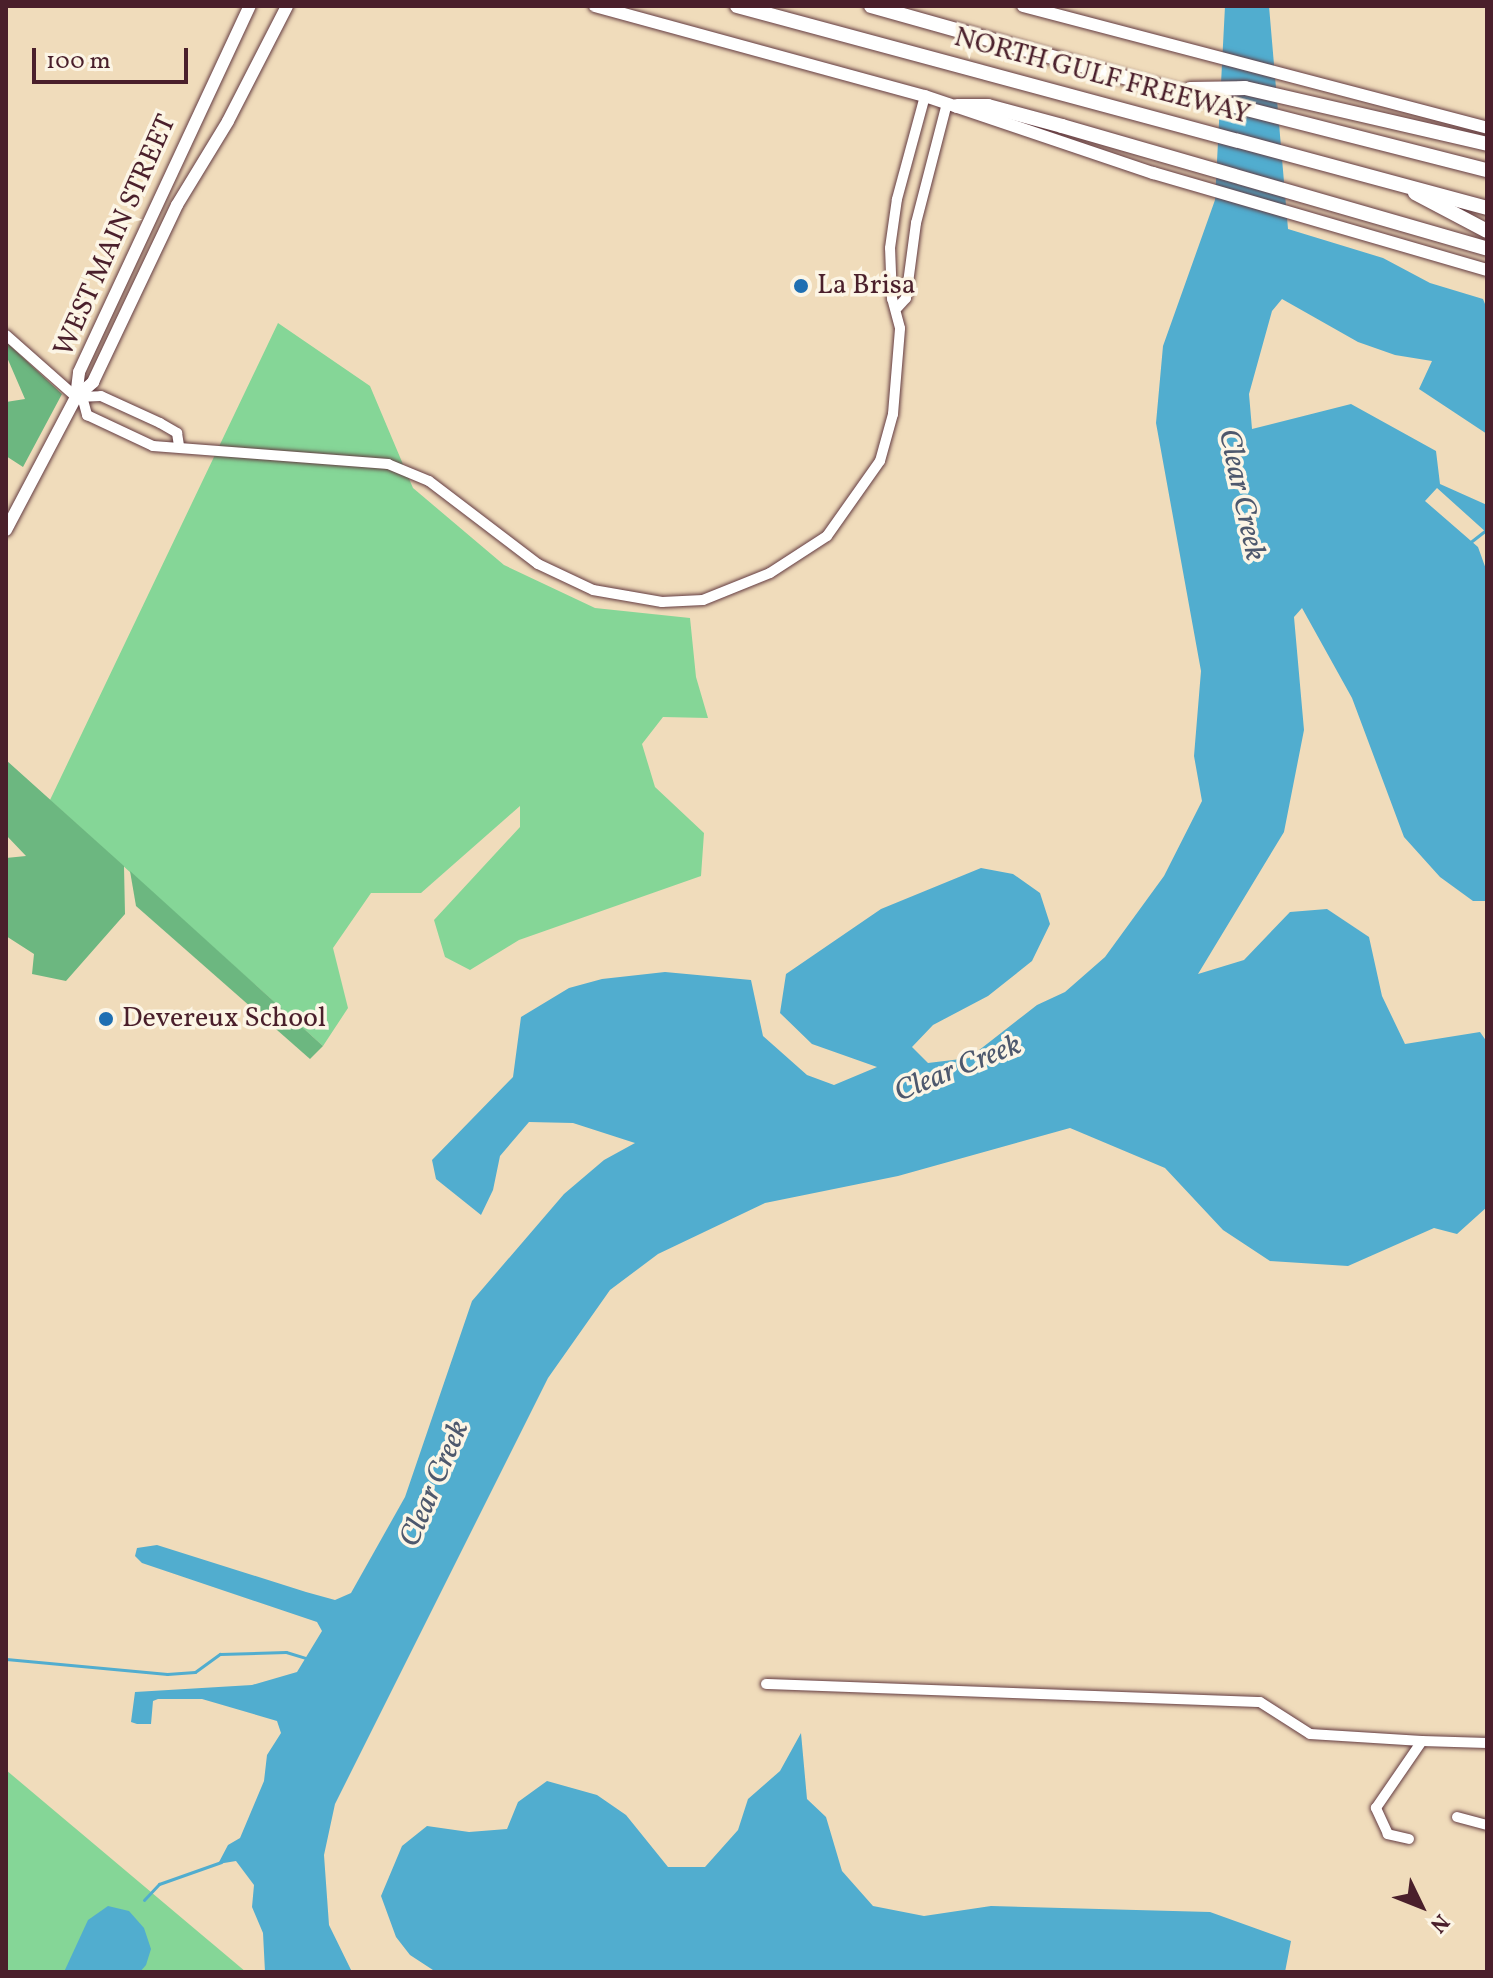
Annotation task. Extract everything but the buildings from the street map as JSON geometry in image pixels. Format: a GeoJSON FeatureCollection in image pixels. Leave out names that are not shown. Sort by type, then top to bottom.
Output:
{"type":"FeatureCollection","features":[{"type":"Feature","properties":{"kind":"highway","name":"NORTH GULF FREEWAY"},"geometry":{"type":"LineString","coordinates":[[737,6],[1138,115],[1387,177]]}},
{"type":"Feature","properties":{"kind":"highway","name":"NORTH GULF FREEWAY"},"geometry":{"type":"LineString","coordinates":[[871,6],[1170,90],[1487,170]]}},
{"type":"Feature","properties":{"kind":"highway"},"geometry":{"type":"LineString","coordinates":[[1170,90],[1245,88],[1487,144]]}},
{"type":"Feature","properties":{"kind":"highway"},"geometry":{"type":"LineString","coordinates":[[952,105],[988,106],[1487,249]]}},
{"type":"Feature","properties":{"kind":"highway"},"geometry":{"type":"LineString","coordinates":[[1387,177],[1487,208]]}},
{"type":"Feature","properties":{"kind":"highway"},"geometry":{"type":"LineString","coordinates":[[1387,177],[1487,231]]}},
{"type":"Feature","properties":{"kind":"main road"},"geometry":{"type":"LineString","coordinates":[[595,6],[925,96],[1239,199],[1487,270]]}},
{"type":"Feature","properties":{"kind":"main road"},"geometry":{"type":"LineString","coordinates":[[1023,6],[1487,128]]}},
{"type":"Feature","properties":{"kind":"main road","name":"WEST MAIN STREET"},"geometry":{"type":"LineString","coordinates":[[80,398],[79,372],[249,8]]}},
{"type":"Feature","properties":{"kind":"main road","name":"WEST MAIN STREET"},"geometry":{"type":"LineString","coordinates":[[6,530],[80,398],[93,382],[172,215],[285,11]]}},
{"type":"Feature","properties":{"kind":"street"},"geometry":{"type":"LineString","coordinates":[[898,307],[892,299],[890,248],[897,199],[925,96]]}},
{"type":"Feature","properties":{"kind":"street"},"geometry":{"type":"LineString","coordinates":[[6,335],[80,398],[87,415],[139,441],[179,445],[226,455],[388,464],[429,481],[538,564],[593,590],[662,602],[703,600],[770,573],[827,536],[880,461],[893,414],[898,307],[906,298],[916,223],[952,105]]}},
{"type":"Feature","properties":{"kind":"street"},"geometry":{"type":"LineString","coordinates":[[80,398],[101,396],[160,423],[177,433],[179,445]]}},
{"type":"Feature","properties":{"kind":"street"},"geometry":{"type":"LineString","coordinates":[[766,1684],[1260,1702],[1310,1734],[1487,1743]]}},
{"type":"Feature","properties":{"kind":"street"},"geometry":{"type":"LineString","coordinates":[[1409,1839],[1388,1834],[1376,1808],[1422,1741]]}},
{"type":"Feature","properties":{"kind":"street"},"geometry":{"type":"LineString","coordinates":[[1457,1817],[1487,1825]]}},
{"type":"Feature","properties":{"kind":"green space"},"geometry":{"type":"Polygon","coordinates":[[[278,323],[370,386],[413,488],[504,565],[595,608],[690,618],[696,677],[708,718],[663,717],[642,744],[655,787],[704,833],[701,876],[519,940],[470,970],[445,957],[434,920],[520,827],[520,806],[421,893],[371,893],[333,948],[348,1008],[323,1046],[50,800],[278,323]]]}},
{"type":"Feature","properties":{"kind":"green space"},"geometry":{"type":"Polygon","coordinates":[[[6,342],[62,394],[23,467],[6,456],[6,402],[25,399],[6,355],[6,342]]]}},
{"type":"Feature","properties":{"kind":"green space"},"geometry":{"type":"Polygon","coordinates":[[[6,760],[124,866],[125,914],[66,981],[32,974],[34,954],[6,936],[6,858],[26,856],[6,835],[6,760]]]}},
{"type":"Feature","properties":{"kind":"green space"},"geometry":{"type":"Polygon","coordinates":[[[130,871],[323,1046],[310,1059],[136,906],[130,871]]]}},
{"type":"Feature","properties":{"kind":"green space"},"geometry":{"type":"Polygon","coordinates":[[[6,1770],[246,1972],[6,1972],[6,1770]]]}},
{"type":"Feature","properties":{"kind":"water","name":"Clear Creek"},"geometry":{"type":"Polygon","coordinates":[[[1225,6],[1269,6],[1288,229],[1383,258],[1430,283],[1483,299],[1487,309],[1487,434],[1419,389],[1432,361],[1395,355],[1358,342],[1282,299],[1272,311],[1249,394],[1252,429],[1351,404],[1436,451],[1440,484],[1487,505],[1487,533],[1437,488],[1425,501],[1478,547],[1487,572],[1487,901],[1473,901],[1440,877],[1404,837],[1352,698],[1302,608],[1294,617],[1304,730],[1284,832],[1198,974],[1244,960],[1290,912],[1327,909],[1369,937],[1382,996],[1405,1044],[1480,1032],[1487,1042],[1487,1207],[1457,1234],[1434,1228],[1348,1266],[1270,1261],[1223,1230],[1165,1168],[1070,1128],[898,1176],[765,1203],[658,1254],[610,1290],[548,1378],[335,1804],[324,1855],[329,1925],[352,1972],[265,1972],[263,1933],[252,1907],[254,1885],[236,1861],[218,1864],[228,1845],[240,1838],[264,1781],[267,1755],[281,1733],[277,1721],[202,1699],[158,1699],[153,1701],[151,1724],[137,1724],[131,1722],[135,1692],[252,1685],[297,1672],[322,1631],[317,1622],[142,1563],[135,1556],[137,1548],[157,1545],[335,1600],[351,1593],[405,1497],[472,1301],[564,1194],[604,1160],[635,1143],[573,1123],[529,1122],[500,1156],[493,1190],[481,1215],[436,1179],[432,1160],[513,1077],[521,1017],[569,988],[602,979],[665,972],[751,980],[763,1036],[807,1075],[834,1085],[877,1067],[812,1044],[780,1013],[786,974],[881,909],[981,868],[1013,874],[1040,893],[1050,924],[1032,961],[988,996],[933,1025],[912,1047],[928,1063],[969,1058],[1037,1005],[1065,992],[1105,957],[1164,876],[1202,801],[1194,756],[1201,671],[1156,423],[1163,346],[1215,200],[1225,6]]]}},
{"type":"Feature","properties":{"kind":"water"},"geometry":{"type":"Polygon","coordinates":[[[801,1733],[807,1799],[826,1817],[842,1871],[873,1906],[924,1916],[991,1906],[1210,1912],[1291,1941],[1285,1972],[436,1972],[410,1955],[396,1937],[381,1896],[402,1846],[427,1826],[469,1832],[507,1829],[518,1802],[547,1781],[597,1795],[626,1815],[668,1867],[705,1867],[738,1830],[748,1799],[780,1771],[801,1733]]]}},
{"type":"Feature","properties":{"kind":"water"},"geometry":{"type":"Polygon","coordinates":[[[108,1906],[129,1911],[144,1928],[151,1949],[146,1965],[140,1972],[64,1972],[88,1920],[108,1906]]]}},
{"type":"Feature","properties":{"kind":"waterway"},"geometry":{"type":"LineString","coordinates":[[1468,544],[1487,529]]}},
{"type":"Feature","properties":{"kind":"waterway"},"geometry":{"type":"LineString","coordinates":[[6,1659],[167,1674],[195,1672],[220,1654],[286,1652],[306,1658]]}},
{"type":"Feature","properties":{"kind":"waterway"},"geometry":{"type":"LineString","coordinates":[[144,1900],[159,1884],[221,1862]]}},
{"type":"Feature","properties":{"kind":"place","name":"La Brisa"},"geometry":{"type":"Point","coordinates":[801,286]}},
{"type":"Feature","properties":{"kind":"place","name":"Devereux School"},"geometry":{"type":"Point","coordinates":[106,1019]}}]}
